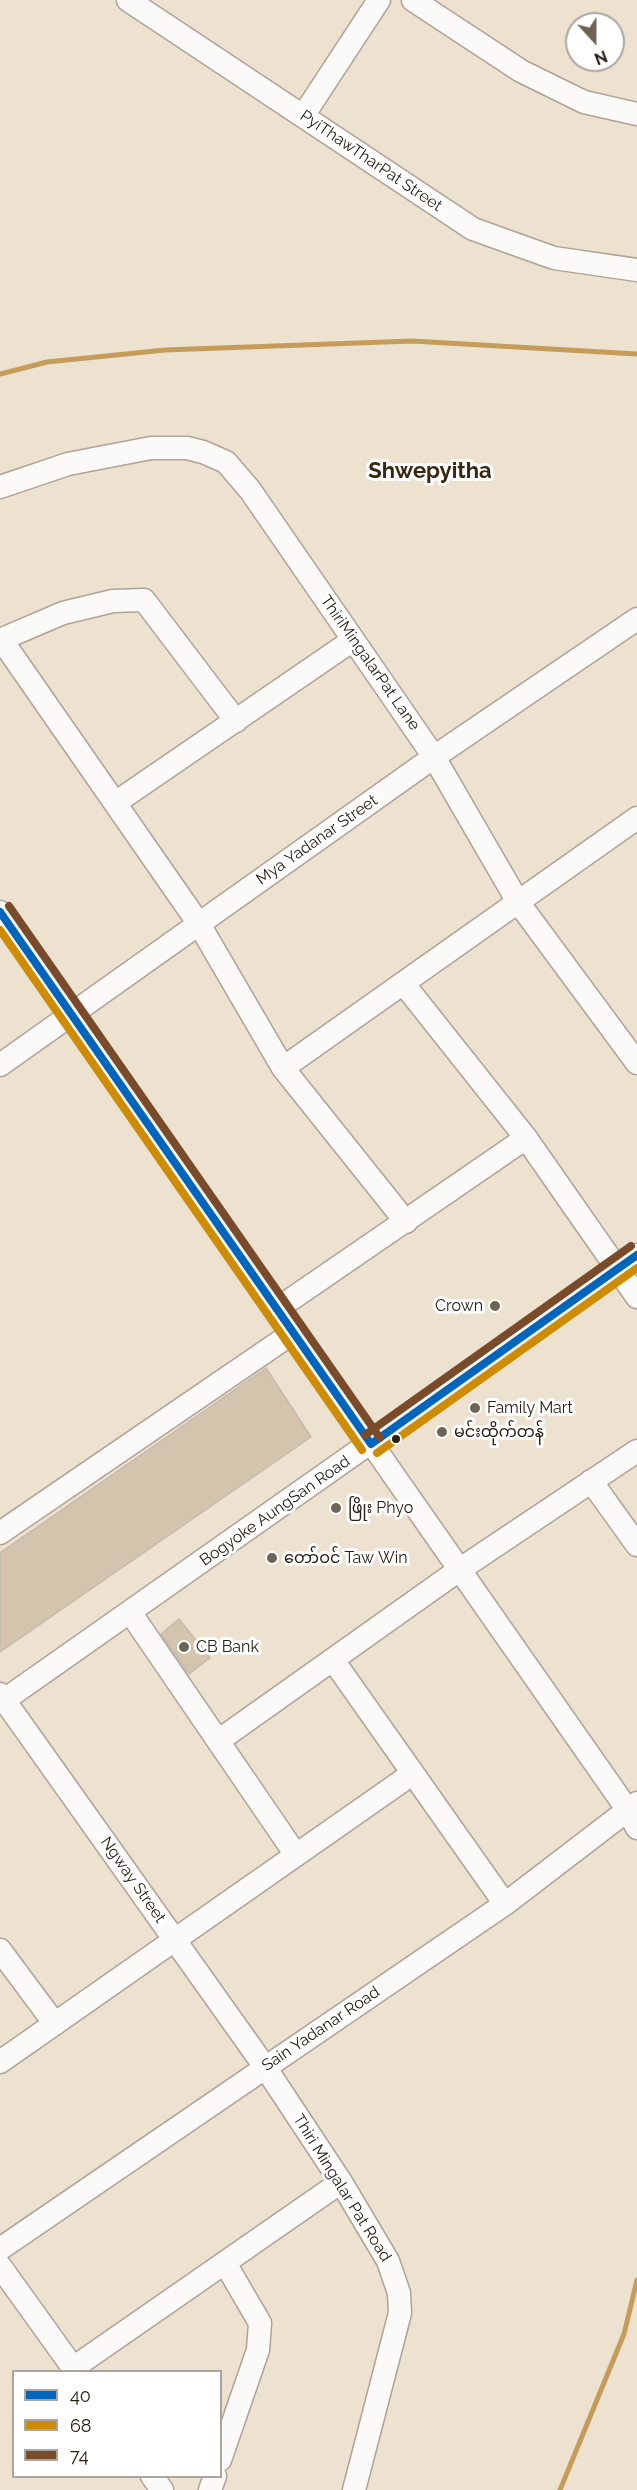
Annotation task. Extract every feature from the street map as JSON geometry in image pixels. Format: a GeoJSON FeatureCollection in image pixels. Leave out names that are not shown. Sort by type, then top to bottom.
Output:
{"type":"FeatureCollection","features":[{"type":"Feature","properties":{"kind":"street","name":"PyiThawTharPat Street"},"geometry":{"type":"LineString","coordinates":[[128,0],[473,229],[554,258],[637,270]]}},
{"type":"Feature","properties":{"kind":"street"},"geometry":{"type":"LineString","coordinates":[[303,116],[379,0]]}},
{"type":"Feature","properties":{"kind":"street"},"geometry":{"type":"LineString","coordinates":[[413,0],[521,71],[584,102],[637,114]]}},
{"type":"Feature","properties":{"kind":"street","name":"ThiriMingalarPat Lane"},"geometry":{"type":"LineString","coordinates":[[0,487],[68,464],[152,448],[187,448],[226,462],[250,490],[434,757],[518,902],[637,1063]]}},
{"type":"Feature","properties":{"kind":"street"},"geometry":{"type":"LineString","coordinates":[[236,721],[144,600],[113,601],[63,613],[1,640],[199,924],[283,1068],[406,1222]]}},
{"type":"Feature","properties":{"kind":"street","name":"Mya Yadanar Street"},"geometry":{"type":"LineString","coordinates":[[0,1065],[434,757],[637,619]]}},
{"type":"Feature","properties":{"kind":"street"},"geometry":{"type":"LineString","coordinates":[[115,803],[353,640]]}},
{"type":"Feature","properties":{"kind":"street"},"geometry":{"type":"LineString","coordinates":[[283,1068],[637,818]]}},
{"type":"Feature","properties":{"kind":"street"},"geometry":{"type":"LineString","coordinates":[[0,912],[459,1570],[634,1813]]}},
{"type":"Feature","properties":{"kind":"street"},"geometry":{"type":"LineString","coordinates":[[403,983],[526,1138],[637,1298]]}},
{"type":"Feature","properties":{"kind":"street"},"geometry":{"type":"LineString","coordinates":[[278,1309],[526,1138]]}},
{"type":"Feature","properties":{"kind":"street","name":"Bogyoke AungSan Road"},"geometry":{"type":"LineString","coordinates":[[1,1699],[130,1612],[637,1255]]}},
{"type":"Feature","properties":{"kind":"street"},"geometry":{"type":"LineString","coordinates":[[0,1533],[294,1332]]}},
{"type":"Feature","properties":{"kind":"street"},"geometry":{"type":"LineString","coordinates":[[218,1742],[459,1570],[637,1450]]}},
{"type":"Feature","properties":{"kind":"street"},"geometry":{"type":"LineString","coordinates":[[591,1481],[637,1545]]}},
{"type":"Feature","properties":{"kind":"street"},"geometry":{"type":"LineString","coordinates":[[130,1612],[296,1855]]}},
{"type":"Feature","properties":{"kind":"street"},"geometry":{"type":"LineString","coordinates":[[333,1660],[505,1904]]}},
{"type":"Feature","properties":{"kind":"street","name":"Ngway Street"},"geometry":{"type":"LineString","coordinates":[[1,1699],[265,2067]]}},
{"type":"Feature","properties":{"kind":"street"},"geometry":{"type":"LineString","coordinates":[[0,2062],[412,1774]]}},
{"type":"Feature","properties":{"kind":"street","name":"Sain Yadanar Road"},"geometry":{"type":"LineString","coordinates":[[0,2249],[505,1904],[634,1813]]}},
{"type":"Feature","properties":{"kind":"street"},"geometry":{"type":"LineString","coordinates":[[0,1950],[55,2024]]}},
{"type":"Feature","properties":{"kind":"street","name":"Thiri Mingalar Pat Road"},"geometry":{"type":"LineString","coordinates":[[265,2067],[341,2182],[388,2261],[399,2293],[399,2313],[354,2490]]}},
{"type":"Feature","properties":{"kind":"street"},"geometry":{"type":"LineString","coordinates":[[0,2266],[75,2370],[341,2182]]}},
{"type":"Feature","properties":{"kind":"street"},"geometry":{"type":"LineString","coordinates":[[222,2454],[258,2350],[260,2323],[225,2263]]}},
{"type":"Feature","properties":{"kind":"building"},"geometry":{"type":"Polygon","coordinates":[[[266,1368],[311,1437],[0,1652],[0,1553],[266,1368]]]}},
{"type":"Feature","properties":{"kind":"building","name":"CB Bank"},"geometry":{"type":"Polygon","coordinates":[[[179,1619],[210,1658],[189,1674],[161,1634],[179,1619]]]}},
{"type":"Feature","properties":{"kind":"waterway"},"geometry":{"type":"LineString","coordinates":[[0,374],[47,362],[165,350],[412,341],[637,354]]}},
{"type":"Feature","properties":{"kind":"waterway"},"geometry":{"type":"LineString","coordinates":[[560,2490],[624,2334],[637,2280]]}},
{"type":"Feature","properties":{"kind":"transit line","name":"74"},"geometry":{"type":"LineString","coordinates":[[9,906],[380,1438]]}},
{"type":"Feature","properties":{"kind":"transit line","name":"40"},"geometry":{"type":"LineString","coordinates":[[0,912],[371,1444]]}},
{"type":"Feature","properties":{"kind":"transit line","name":"68"},"geometry":{"type":"LineString","coordinates":[[0,930],[362,1450]]}},
{"type":"Feature","properties":{"kind":"transit line","name":"74"},"geometry":{"type":"LineString","coordinates":[[365,1435],[631,1246]]}},
{"type":"Feature","properties":{"kind":"transit line","name":"40"},"geometry":{"type":"LineString","coordinates":[[371,1444],[637,1255]]}},
{"type":"Feature","properties":{"kind":"transit line","name":"68"},"geometry":{"type":"LineString","coordinates":[[377,1453],[637,1268]]}},
{"type":"Feature","properties":{"kind":"place","name":"Crown"},"geometry":{"type":"Point","coordinates":[495,1306]}},
{"type":"Feature","properties":{"kind":"place","name":"Family Mart"},"geometry":{"type":"Point","coordinates":[475,1408]}},
{"type":"Feature","properties":{"kind":"place","name":"မင်းထိုက်တန်"},"geometry":{"type":"Point","coordinates":[442,1432]}},
{"type":"Feature","properties":{"kind":"place","name":"ဖြိုး Phyo"},"geometry":{"type":"Point","coordinates":[336,1508]}},
{"type":"Feature","properties":{"kind":"place","name":"တော်ဝင် Taw Win"},"geometry":{"type":"Point","coordinates":[272,1558]}},
{"type":"Feature","properties":{"kind":"place","name":"CB Bank"},"geometry":{"type":"Point","coordinates":[184,1647]}},
{"type":"Feature","properties":{"kind":"district","name":"Shwepyitha"},"geometry":{"type":"Point","coordinates":[430,471]}}]}
